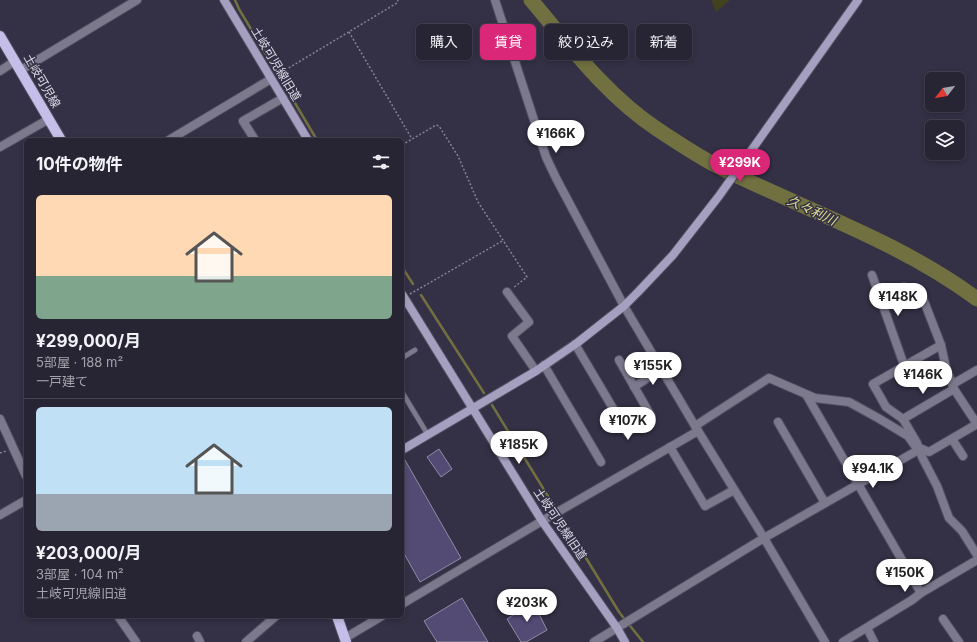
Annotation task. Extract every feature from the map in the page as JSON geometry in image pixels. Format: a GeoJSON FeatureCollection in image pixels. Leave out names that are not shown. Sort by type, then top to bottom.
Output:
{"type":"FeatureCollection","features":[{"type":"Feature","properties":{"kind":"main road","name":"土岐可児線"},"geometry":{"type":"LineString","coordinates":[[0,36],[61,138]]}},
{"type":"Feature","properties":{"kind":"main road"},"geometry":{"type":"LineString","coordinates":[[338,618],[346,640]]}},
{"type":"Feature","properties":{"kind":"street"},"geometry":{"type":"LineString","coordinates":[[21,70],[137,0]]}},
{"type":"Feature","properties":{"kind":"street","name":"土岐可児線旧道"},"geometry":{"type":"LineString","coordinates":[[224,0],[307,138]]}},
{"type":"Feature","properties":{"kind":"street"},"geometry":{"type":"LineString","coordinates":[[495,0],[546,157],[556,178],[624,306],[696,429],[764,538],[826,642]]}},
{"type":"Feature","properties":{"kind":"street"},"geometry":{"type":"LineString","coordinates":[[404,449],[536,371],[624,306],[673,255],[719,196],[858,0]]}},
{"type":"Feature","properties":{"kind":"street"},"geometry":{"type":"LineString","coordinates":[[0,70],[15,61]]}},
{"type":"Feature","properties":{"kind":"street"},"geometry":{"type":"LineString","coordinates":[[172,138],[271,79]]}},
{"type":"Feature","properties":{"kind":"street"},"geometry":{"type":"LineString","coordinates":[[253,138],[243,121],[282,98]]}},
{"type":"Feature","properties":{"kind":"street"},"geometry":{"type":"LineString","coordinates":[[0,147],[49,119]]}},
{"type":"Feature","properties":{"kind":"street"},"geometry":{"type":"LineString","coordinates":[[872,276],[904,365]]}},
{"type":"Feature","properties":{"kind":"street"},"geometry":{"type":"LineString","coordinates":[[404,603],[670,447],[769,378],[807,396],[848,402],[908,436],[915,446],[929,452],[977,424],[953,386],[946,368],[941,345],[922,296],[904,287],[880,295]]}},
{"type":"Feature","properties":{"kind":"street"},"geometry":{"type":"LineString","coordinates":[[507,292],[528,322],[512,336],[536,371]]}},
{"type":"Feature","properties":{"kind":"street","name":"土岐可児線旧道"},"geometry":{"type":"LineString","coordinates":[[404,299],[542,521],[620,626],[625,642]]}},
{"type":"Feature","properties":{"kind":"street"},"geometry":{"type":"LineString","coordinates":[[574,344],[627,432],[651,416],[619,360]]}},
{"type":"Feature","properties":{"kind":"street"},"geometry":{"type":"LineString","coordinates":[[941,345],[873,384],[886,407],[903,419],[920,449],[922,457],[937,486],[949,518],[962,531],[977,554]]}},
{"type":"Feature","properties":{"kind":"street"},"geometry":{"type":"LineString","coordinates":[[544,365],[601,462]]}},
{"type":"Feature","properties":{"kind":"street"},"geometry":{"type":"LineString","coordinates":[[634,387],[661,369]]}},
{"type":"Feature","properties":{"kind":"street"},"geometry":{"type":"LineString","coordinates":[[903,419],[977,370]]}},
{"type":"Feature","properties":{"kind":"street"},"geometry":{"type":"LineString","coordinates":[[807,396],[921,593]]}},
{"type":"Feature","properties":{"kind":"street"},"geometry":{"type":"LineString","coordinates":[[0,418],[24,472]]}},
{"type":"Feature","properties":{"kind":"street"},"geometry":{"type":"LineString","coordinates":[[778,422],[825,503]]}},
{"type":"Feature","properties":{"kind":"street"},"geometry":{"type":"LineString","coordinates":[[952,439],[963,456]]}},
{"type":"Feature","properties":{"kind":"street"},"geometry":{"type":"LineString","coordinates":[[670,447],[705,506],[734,490]]}},
{"type":"Feature","properties":{"kind":"street"},"geometry":{"type":"LineString","coordinates":[[594,642],[764,538],[920,449]]}},
{"type":"Feature","properties":{"kind":"street"},"geometry":{"type":"LineString","coordinates":[[0,516],[24,501]]}},
{"type":"Feature","properties":{"kind":"street"},"geometry":{"type":"LineString","coordinates":[[843,642],[977,560]]}},
{"type":"Feature","properties":{"kind":"street"},"geometry":{"type":"LineString","coordinates":[[119,618],[136,642]]}},
{"type":"Feature","properties":{"kind":"street"},"geometry":{"type":"LineString","coordinates":[[246,642],[274,618]]}},
{"type":"Feature","properties":{"kind":"street"},"geometry":{"type":"LineString","coordinates":[[346,640],[379,618]]}},
{"type":"Feature","properties":{"kind":"street"},"geometry":{"type":"LineString","coordinates":[[943,619],[959,642]]}},
{"type":"Feature","properties":{"kind":"street"},"geometry":{"type":"LineString","coordinates":[[867,628],[874,642]]}},
{"type":"Feature","properties":{"kind":"lane"},"geometry":{"type":"LineString","coordinates":[[404,357],[414,350]]}},
{"type":"Feature","properties":{"kind":"lane"},"geometry":{"type":"LineString","coordinates":[[404,395],[428,435]]}},
{"type":"Feature","properties":{"kind":"path"},"geometry":{"type":"LineString","coordinates":[[283,73],[287,69],[397,3],[398,0]]}},
{"type":"Feature","properties":{"kind":"path"},"geometry":{"type":"LineString","coordinates":[[349,32],[412,139]]}},
{"type":"Feature","properties":{"kind":"path"},"geometry":{"type":"LineString","coordinates":[[404,144],[436,125],[439,126],[458,156],[478,202],[527,277],[507,292]]}},
{"type":"Feature","properties":{"kind":"path"},"geometry":{"type":"LineString","coordinates":[[404,296],[504,240]]}},
{"type":"Feature","properties":{"kind":"shaded area"},"geometry":{"type":"Polygon","coordinates":[[[711,0],[730,0],[716,12],[711,0]]]}},
{"type":"Feature","properties":{"kind":"building"},"geometry":{"type":"Polygon","coordinates":[[[439,449],[452,469],[441,477],[427,457],[439,449]]]}},
{"type":"Feature","properties":{"kind":"building"},"geometry":{"type":"Polygon","coordinates":[[[405,460],[461,558],[420,582],[404,554],[405,460]]]}},
{"type":"Feature","properties":{"kind":"building"},"geometry":{"type":"Polygon","coordinates":[[[462,598],[488,642],[437,642],[424,621],[462,598]]]}},
{"type":"Feature","properties":{"kind":"building"},"geometry":{"type":"Polygon","coordinates":[[[533,602],[547,630],[526,642],[521,642],[507,619],[533,602]]]}},
{"type":"Feature","properties":{"kind":"waterway"},"geometry":{"type":"LineString","coordinates":[[235,0],[316,138]]}},
{"type":"Feature","properties":{"kind":"waterway","name":"久々利川"},"geometry":{"type":"LineString","coordinates":[[531,0],[605,85],[621,101],[657,129],[695,154],[719,167],[884,243],[947,278],[977,299]]}},
{"type":"Feature","properties":{"kind":"waterway"},"geometry":{"type":"LineString","coordinates":[[404,270],[413,284]]}},
{"type":"Feature","properties":{"kind":"waterway"},"geometry":{"type":"LineString","coordinates":[[421,295],[484,393]]}},
{"type":"Feature","properties":{"kind":"waterway"},"geometry":{"type":"LineString","coordinates":[[492,405],[554,506]]}},
{"type":"Feature","properties":{"kind":"waterway"},"geometry":{"type":"LineString","coordinates":[[561,517],[619,612],[643,642]]}}]}
